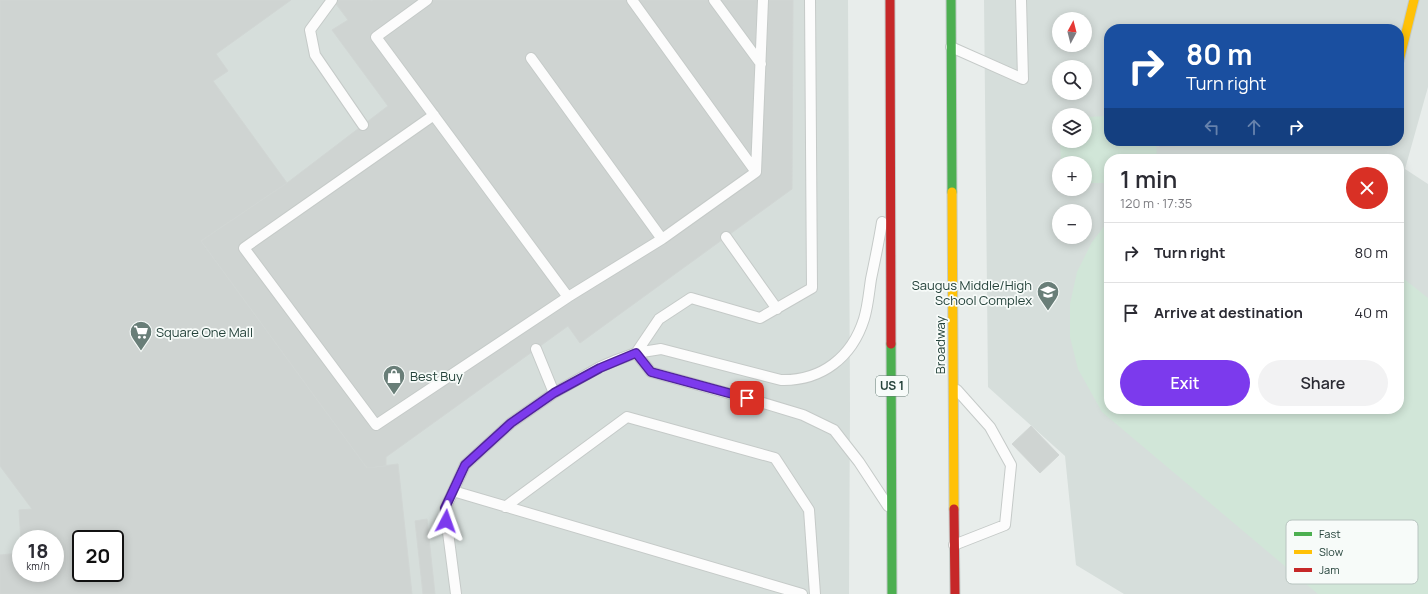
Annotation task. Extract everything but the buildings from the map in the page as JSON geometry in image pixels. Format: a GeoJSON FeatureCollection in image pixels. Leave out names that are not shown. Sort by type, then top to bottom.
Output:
{"type":"FeatureCollection","features":[{"type":"Feature","properties":{"kind":"main road","name":"US 1"},"geometry":{"type":"LineString","coordinates":[[890,0],[892,594]]}},
{"type":"Feature","properties":{"kind":"main road","name":"Broadway"},"geometry":{"type":"LineString","coordinates":[[951,0],[955,594]]}},
{"type":"Feature","properties":{"kind":"main road"},"geometry":{"type":"LineString","coordinates":[[1404,41],[1414,0]]}},
{"type":"Feature","properties":{"kind":"lane"},"geometry":{"type":"LineString","coordinates":[[332,0],[310,30],[315,55],[363,125]]}},
{"type":"Feature","properties":{"kind":"lane"},"geometry":{"type":"LineString","coordinates":[[427,0],[376,37],[568,297]]}},
{"type":"Feature","properties":{"kind":"lane"},"geometry":{"type":"LineString","coordinates":[[632,0],[756,172]]}},
{"type":"Feature","properties":{"kind":"lane"},"geometry":{"type":"LineString","coordinates":[[714,0],[761,64]]}},
{"type":"Feature","properties":{"kind":"lane"},"geometry":{"type":"LineString","coordinates":[[756,172],[763,0]]}},
{"type":"Feature","properties":{"kind":"lane"},"geometry":{"type":"LineString","coordinates":[[636,353],[659,319],[691,298],[760,318],[812,288],[810,0]]}},
{"type":"Feature","properties":{"kind":"lane"},"geometry":{"type":"LineString","coordinates":[[952,48],[1023,79],[1021,0]]}},
{"type":"Feature","properties":{"kind":"lane"},"geometry":{"type":"LineString","coordinates":[[531,58],[662,239]]}},
{"type":"Feature","properties":{"kind":"lane"},"geometry":{"type":"LineString","coordinates":[[434,115],[244,248],[376,425],[568,297],[662,239],[756,172]]}},
{"type":"Feature","properties":{"kind":"lane"},"geometry":{"type":"LineString","coordinates":[[456,594],[445,508],[465,465],[511,423],[554,393],[600,368],[636,353],[661,349],[781,380],[805,378],[827,369],[841,358],[855,340],[864,319],[890,179]]}},
{"type":"Feature","properties":{"kind":"lane"},"geometry":{"type":"LineString","coordinates":[[726,237],[777,309]]}},
{"type":"Feature","properties":{"kind":"lane"},"geometry":{"type":"LineString","coordinates":[[536,350],[554,393]]}},
{"type":"Feature","properties":{"kind":"lane"},"geometry":{"type":"LineString","coordinates":[[636,353],[651,372],[781,408],[802,415],[834,430],[859,462],[892,512]]}},
{"type":"Feature","properties":{"kind":"lane"},"geometry":{"type":"LineString","coordinates":[[954,387],[990,427],[1012,465],[1005,524],[954,545]]}},
{"type":"Feature","properties":{"kind":"lane"},"geometry":{"type":"LineString","coordinates":[[505,507],[627,417],[775,458],[809,510],[815,594]]}},
{"type":"Feature","properties":{"kind":"lane"},"geometry":{"type":"LineString","coordinates":[[453,491],[802,594]]}},
{"type":"Feature","properties":{"kind":"shaded area"},"geometry":{"type":"Polygon","coordinates":[[[0,0],[848,0],[850,407],[849,594],[0,594],[0,0]]]}},
{"type":"Feature","properties":{"kind":"shaded area","name":"Saugus Middle/High School Complex"},"geometry":{"type":"Polygon","coordinates":[[[984,0],[1428,0],[1428,87],[1405,169],[1428,184],[1428,594],[1124,594],[1076,565],[1065,456],[988,387],[984,0]]]}},
{"type":"Feature","properties":{"kind":"green space"},"geometry":{"type":"Polygon","coordinates":[[[1104,116],[1104,146],[1156,146],[1157,154],[1104,154],[1104,183],[1092,183],[1092,156],[1061,156],[1060,148],[1092,148],[1092,117],[1104,116]]]}},
{"type":"Feature","properties":{"kind":"green space"},"geometry":{"type":"Polygon","coordinates":[[[1104,226],[1104,414],[1078,369],[1070,337],[1070,304],[1077,272],[1092,242],[1104,226]]]}},
{"type":"Feature","properties":{"kind":"green space"},"geometry":{"type":"Polygon","coordinates":[[[1404,279],[1428,298],[1428,594],[1318,594],[1306,584],[1418,584],[1418,520],[1286,520],[1286,567],[1104,414],[1404,414],[1404,279]]]}},
{"type":"Feature","properties":{"kind":"traffic: fast"},"geometry":{"type":"LineString","coordinates":[[951,0],[952,192]]}},
{"type":"Feature","properties":{"kind":"traffic: fast"},"geometry":{"type":"LineString","coordinates":[[891,344],[892,594]]}},
{"type":"Feature","properties":{"kind":"traffic: slow"},"geometry":{"type":"LineString","coordinates":[[1404,41],[1414,0]]}},
{"type":"Feature","properties":{"kind":"traffic: slow"},"geometry":{"type":"LineString","coordinates":[[952,192],[954,509]]}},
{"type":"Feature","properties":{"kind":"traffic: jam"},"geometry":{"type":"LineString","coordinates":[[890,0],[891,344]]}},
{"type":"Feature","properties":{"kind":"traffic: jam"},"geometry":{"type":"LineString","coordinates":[[954,509],[955,594]]}},
{"type":"Feature","properties":{"kind":"place","name":"Saugus Middle/High School Complex"},"geometry":{"type":"Point","coordinates":[1048,312]}},
{"type":"Feature","properties":{"kind":"place","name":"Square One Mall"},"geometry":{"type":"Point","coordinates":[141,352]}},
{"type":"Feature","properties":{"kind":"place","name":"Best Buy"},"geometry":{"type":"Point","coordinates":[394,396]}},
{"type":"Feature","properties":{"kind":"route"},"geometry":{"type":"LineString","coordinates":[[446,521],[445,508],[465,465],[511,423],[554,393],[614,361],[636,353],[651,372],[747,398]]}}]}
